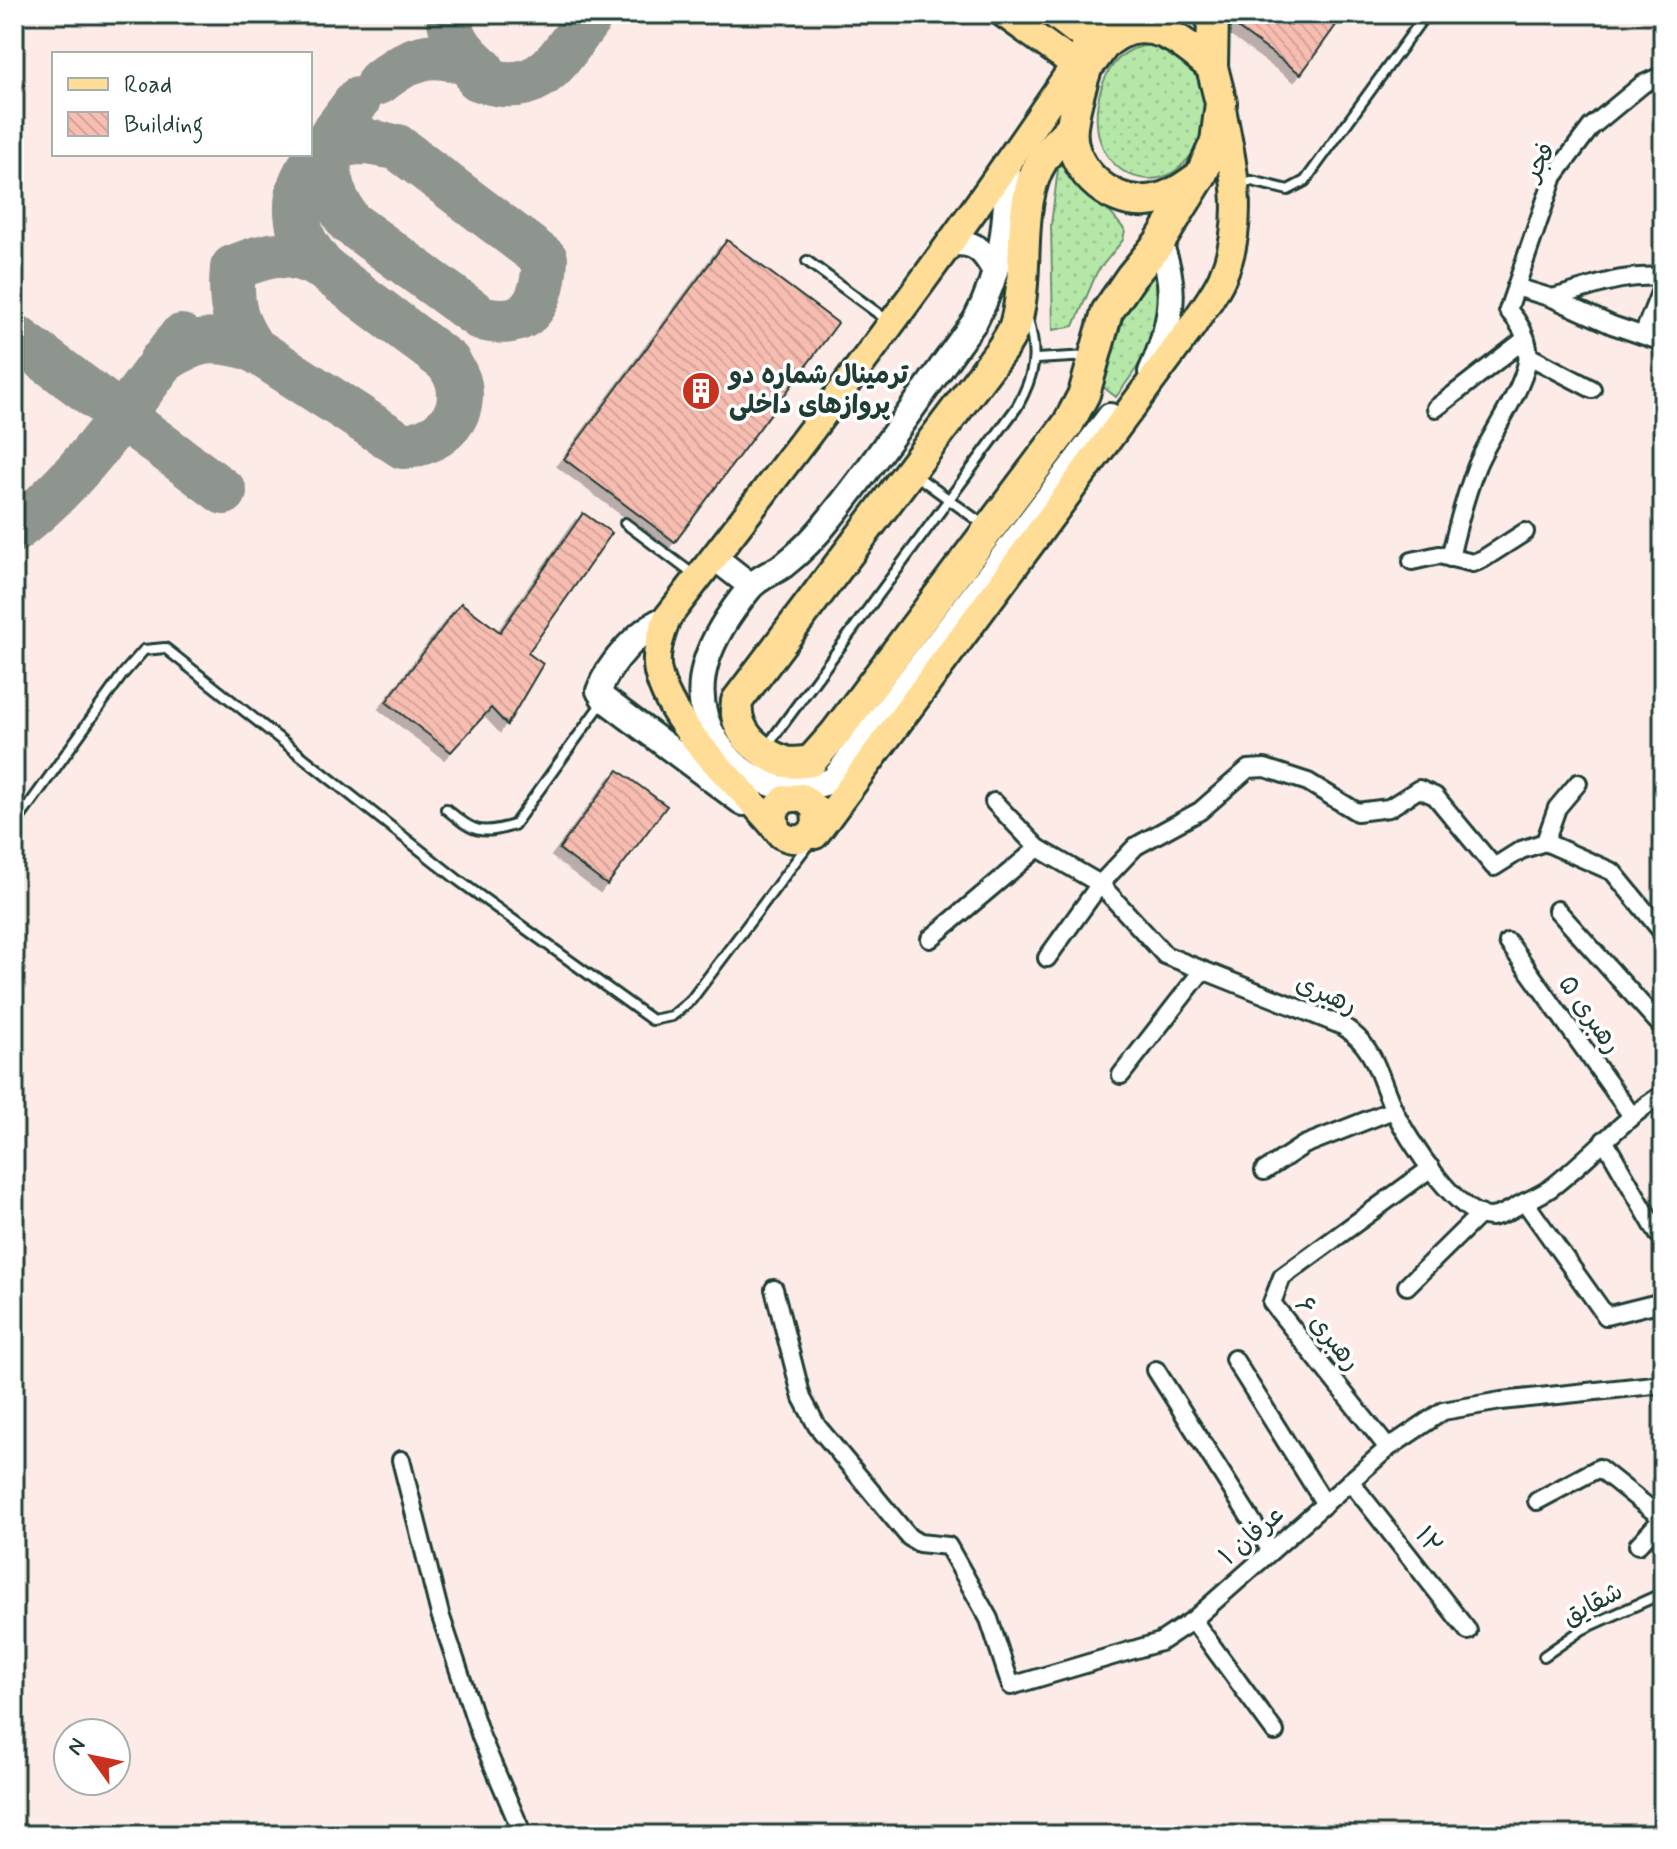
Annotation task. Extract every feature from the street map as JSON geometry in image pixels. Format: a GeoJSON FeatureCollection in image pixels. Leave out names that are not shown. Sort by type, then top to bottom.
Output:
{"type":"FeatureCollection","features":[{"type":"Feature","properties":{"kind":"highway"},"geometry":{"type":"LineString","coordinates":[[1071,128],[1050,148],[1036,172],[1028,205],[1016,325],[1002,349],[737,701],[735,718],[744,736],[788,763],[811,761],[835,734],[1068,424],[1084,394],[1107,312],[1159,243],[1201,175],[1216,142],[1221,103],[1212,67],[1213,14]]}},
{"type":"Feature","properties":{"kind":"highway"},"geometry":{"type":"LineString","coordinates":[[1201,175],[1176,194],[1145,202],[1114,196],[1091,178],[1075,153],[1071,128],[1093,41],[1108,41],[1132,30],[1158,29],[1185,43],[1212,67]]}},
{"type":"Feature","properties":{"kind":"main road"},"geometry":{"type":"LineString","coordinates":[[1004,14],[1093,41]]}},
{"type":"Feature","properties":{"kind":"main road"},"geometry":{"type":"LineString","coordinates":[[1053,14],[1093,41]]}},
{"type":"Feature","properties":{"kind":"main road"},"geometry":{"type":"LineString","coordinates":[[1093,41],[950,244],[667,618],[658,642],[658,670],[666,695],[681,722],[781,835],[797,840],[814,834],[1193,325],[1222,278],[1234,239],[1237,183],[1221,103]]}},
{"type":"Feature","properties":{"kind":"main road"},"geometry":{"type":"LineString","coordinates":[[1008,165],[1001,256],[987,299],[975,321],[831,516],[802,551],[751,586],[706,657],[700,686],[702,711],[724,753],[743,771],[766,783],[788,789],[813,788],[833,780],[855,755],[1163,345]]}},
{"type":"Feature","properties":{"kind":"main road"},"geometry":{"type":"LineString","coordinates":[[950,244],[963,242],[979,248],[986,254],[994,270]]}},
{"type":"Feature","properties":{"kind":"main road"},"geometry":{"type":"LineString","coordinates":[[1143,393],[1171,317],[1170,278],[1159,243]]}},
{"type":"Feature","properties":{"kind":"main road"},"geometry":{"type":"LineString","coordinates":[[706,567],[751,586]]}},
{"type":"Feature","properties":{"kind":"main road"},"geometry":{"type":"LineString","coordinates":[[667,618],[653,623],[639,634],[604,679],[599,691],[604,699],[776,828]]}},
{"type":"Feature","properties":{"kind":"main road"},"geometry":{"type":"LineString","coordinates":[[776,828],[774,811],[779,804],[794,796],[810,801],[815,808],[814,834]]}},
{"type":"Feature","properties":{"kind":"street","name":"فجر"},"geometry":{"type":"LineString","coordinates":[[1526,347],[1521,325],[1508,310],[1554,176],[1591,127],[1643,84],[1663,75]]}},
{"type":"Feature","properties":{"kind":"street"},"geometry":{"type":"LineString","coordinates":[[1552,298],[1603,281],[1630,276],[1663,277]]}},
{"type":"Feature","properties":{"kind":"street"},"geometry":{"type":"LineString","coordinates":[[1516,287],[1552,298],[1612,325],[1651,338],[1663,285]]}},
{"type":"Feature","properties":{"kind":"street"},"geometry":{"type":"LineString","coordinates":[[1526,347],[1592,389]]}},
{"type":"Feature","properties":{"kind":"street"},"geometry":{"type":"LineString","coordinates":[[1436,408],[1526,347]]}},
{"type":"Feature","properties":{"kind":"street"},"geometry":{"type":"LineString","coordinates":[[1450,558],[1477,464],[1515,393],[1526,347]]}},
{"type":"Feature","properties":{"kind":"street"},"geometry":{"type":"LineString","coordinates":[[1412,561],[1439,555],[1473,563],[1525,532]]}},
{"type":"Feature","properties":{"kind":"street"},"geometry":{"type":"LineString","coordinates":[[1047,958],[1100,884],[1136,846],[1200,811],[1248,769],[1265,768],[1308,782],[1357,812],[1389,808],[1419,789],[1435,796],[1494,867],[1521,850],[1545,842],[1613,872],[1663,933]]}},
{"type":"Feature","properties":{"kind":"street"},"geometry":{"type":"LineString","coordinates":[[1545,842],[1557,808],[1578,783]]}},
{"type":"Feature","properties":{"kind":"street","name":"رهبری"},"geometry":{"type":"LineString","coordinates":[[994,802],[1038,848],[1100,884],[1165,955],[1343,1026],[1358,1036],[1375,1060],[1393,1110],[1414,1148],[1464,1205],[1480,1214]]}},
{"type":"Feature","properties":{"kind":"street"},"geometry":{"type":"LineString","coordinates":[[930,939],[1038,848]]}},
{"type":"Feature","properties":{"kind":"street"},"geometry":{"type":"LineString","coordinates":[[1557,910],[1663,1028]]}},
{"type":"Feature","properties":{"kind":"street","name":"رهبری ۵"},"geometry":{"type":"LineString","coordinates":[[1508,942],[1632,1116]]}},
{"type":"Feature","properties":{"kind":"street"},"geometry":{"type":"LineString","coordinates":[[1121,1075],[1202,971]]}},
{"type":"Feature","properties":{"kind":"street"},"geometry":{"type":"LineString","coordinates":[[1407,1286],[1480,1214],[1488,1217],[1503,1214],[1549,1189],[1632,1116],[1663,1094]]}},
{"type":"Feature","properties":{"kind":"street"},"geometry":{"type":"LineString","coordinates":[[1264,1171],[1304,1145],[1393,1110]]}},
{"type":"Feature","properties":{"kind":"street"},"geometry":{"type":"LineString","coordinates":[[1604,1140],[1658,1234]]}},
{"type":"Feature","properties":{"kind":"street","name":"رهبری ۶"},"geometry":{"type":"LineString","coordinates":[[1388,1448],[1272,1303],[1282,1277],[1431,1168]]}},
{"type":"Feature","properties":{"kind":"street"},"geometry":{"type":"LineString","coordinates":[[1525,1202],[1606,1316],[1658,1303]]}},
{"type":"Feature","properties":{"kind":"street","name":"عرفان ۱"},"geometry":{"type":"LineString","coordinates":[[774,1289],[802,1398],[817,1426],[909,1537],[919,1543],[948,1546],[989,1619],[1011,1686],[1160,1642],[1193,1620],[1388,1448],[1443,1411],[1501,1401],[1663,1384]]}},
{"type":"Feature","properties":{"kind":"street"},"geometry":{"type":"LineString","coordinates":[[1234,1359],[1325,1504]]}},
{"type":"Feature","properties":{"kind":"street"},"geometry":{"type":"LineString","coordinates":[[1156,1370],[1271,1551]]}},
{"type":"Feature","properties":{"kind":"street"},"geometry":{"type":"LineString","coordinates":[[401,1460],[440,1614],[481,1737],[523,1835]]}},
{"type":"Feature","properties":{"kind":"street"},"geometry":{"type":"LineString","coordinates":[[1537,1501],[1599,1468],[1663,1519],[1638,1545]]}},
{"type":"Feature","properties":{"kind":"street","name":"۱۲"},"geometry":{"type":"LineString","coordinates":[[1350,1481],[1468,1631]]}},
{"type":"Feature","properties":{"kind":"street"},"geometry":{"type":"LineString","coordinates":[[1193,1620],[1275,1732]]}},
{"type":"Feature","properties":{"kind":"lane"},"geometry":{"type":"LineString","coordinates":[[1237,183],[1252,181],[1288,190],[1305,181],[1426,14]]}},
{"type":"Feature","properties":{"kind":"lane"},"geometry":{"type":"LineString","coordinates":[[807,261],[891,323]]}},
{"type":"Feature","properties":{"kind":"lane"},"geometry":{"type":"LineString","coordinates":[[764,751],[1017,407],[1029,384],[1036,359],[1021,295]]}},
{"type":"Feature","properties":{"kind":"lane"},"geometry":{"type":"LineString","coordinates":[[1036,359],[1093,355]]}},
{"type":"Feature","properties":{"kind":"lane"},"geometry":{"type":"LineString","coordinates":[[910,471],[988,528]]}},
{"type":"Feature","properties":{"kind":"lane"},"geometry":{"type":"LineString","coordinates":[[625,523],[706,567]]}},
{"type":"Feature","properties":{"kind":"lane"},"geometry":{"type":"LineString","coordinates":[[14,826],[123,674],[144,650],[165,648],[458,880],[652,1020],[672,1016],[691,1000],[814,834]]}},
{"type":"Feature","properties":{"kind":"lane"},"geometry":{"type":"LineString","coordinates":[[446,809],[471,830],[492,832],[514,825],[604,699]]}},
{"type":"Feature","properties":{"kind":"lane","name":"شقایق"},"geometry":{"type":"LineString","coordinates":[[1544,1656],[1583,1629],[1663,1593]]}},
{"type":"Feature","properties":{"kind":"green space"},"geometry":{"type":"Polygon","coordinates":[[[1165,45],[1198,72],[1207,97],[1206,122],[1197,147],[1180,167],[1160,178],[1139,178],[1119,168],[1104,150],[1097,124],[1099,95],[1110,69],[1129,51],[1165,45]]]}},
{"type":"Feature","properties":{"kind":"green space"},"geometry":{"type":"Polygon","coordinates":[[[1060,153],[1125,230],[1123,240],[1097,272],[1074,326],[1053,330],[1051,225],[1060,153]]]}},
{"type":"Feature","properties":{"kind":"green space"},"geometry":{"type":"Polygon","coordinates":[[[1157,268],[1161,305],[1158,322],[1146,352],[1116,397],[1102,386],[1115,331],[1127,306],[1157,268]]]}},
{"type":"Feature","properties":{"kind":"building"},"geometry":{"type":"Polygon","coordinates":[[[1239,14],[1344,14],[1301,74],[1232,24],[1239,14]]]}},
{"type":"Feature","properties":{"kind":"building","name":"ترمینال شماره دو پروازهای داخلی"},"geometry":{"type":"Polygon","coordinates":[[[727,240],[838,323],[675,542],[564,459],[727,240]]]}},
{"type":"Feature","properties":{"kind":"building"},"geometry":{"type":"Polygon","coordinates":[[[583,513],[612,533],[528,653],[543,664],[507,725],[491,708],[451,752],[386,702],[461,603],[500,632],[583,513]]]}},
{"type":"Feature","properties":{"kind":"building"},"geometry":{"type":"Polygon","coordinates":[[[618,770],[667,806],[607,885],[559,849],[618,770]]]}},
{"type":"Feature","properties":{"kind":"taxiway"},"geometry":{"type":"LineString","coordinates":[[379,82],[405,64],[428,57],[453,58],[482,69],[459,45],[449,14]]}},
{"type":"Feature","properties":{"kind":"taxiway"},"geometry":{"type":"LineString","coordinates":[[478,78],[500,84],[518,84],[533,79],[558,60],[592,14]]}},
{"type":"Feature","properties":{"kind":"taxiway"},"geometry":{"type":"LineString","coordinates":[[315,158],[358,100]]}},
{"type":"Feature","properties":{"kind":"taxiway"},"geometry":{"type":"LineString","coordinates":[[322,267],[306,245],[300,230],[297,213],[302,181],[309,168],[320,157],[333,149],[366,142],[397,147],[545,259],[544,275],[531,310],[511,320],[481,318],[349,222],[336,200],[330,180],[329,158],[330,146],[333,133]]}},
{"type":"Feature","properties":{"kind":"taxiway"},"geometry":{"type":"LineString","coordinates":[[161,362],[184,348],[205,342],[226,342],[252,348],[403,446],[437,435],[446,428],[458,409],[458,382],[448,362],[322,267],[298,257],[277,255],[233,268],[234,310],[252,348]]}},
{"type":"Feature","properties":{"kind":"taxiway"},"geometry":{"type":"LineString","coordinates":[[14,336],[224,492]]}},
{"type":"Feature","properties":{"kind":"taxiway"},"geometry":{"type":"LineString","coordinates":[[14,530],[39,510],[83,464],[181,337]]}},
{"type":"Feature","properties":{"kind":"place","name":"ترمینال شماره دو پروازهای داخلی"},"geometry":{"type":"Point","coordinates":[701,391]}}]}
